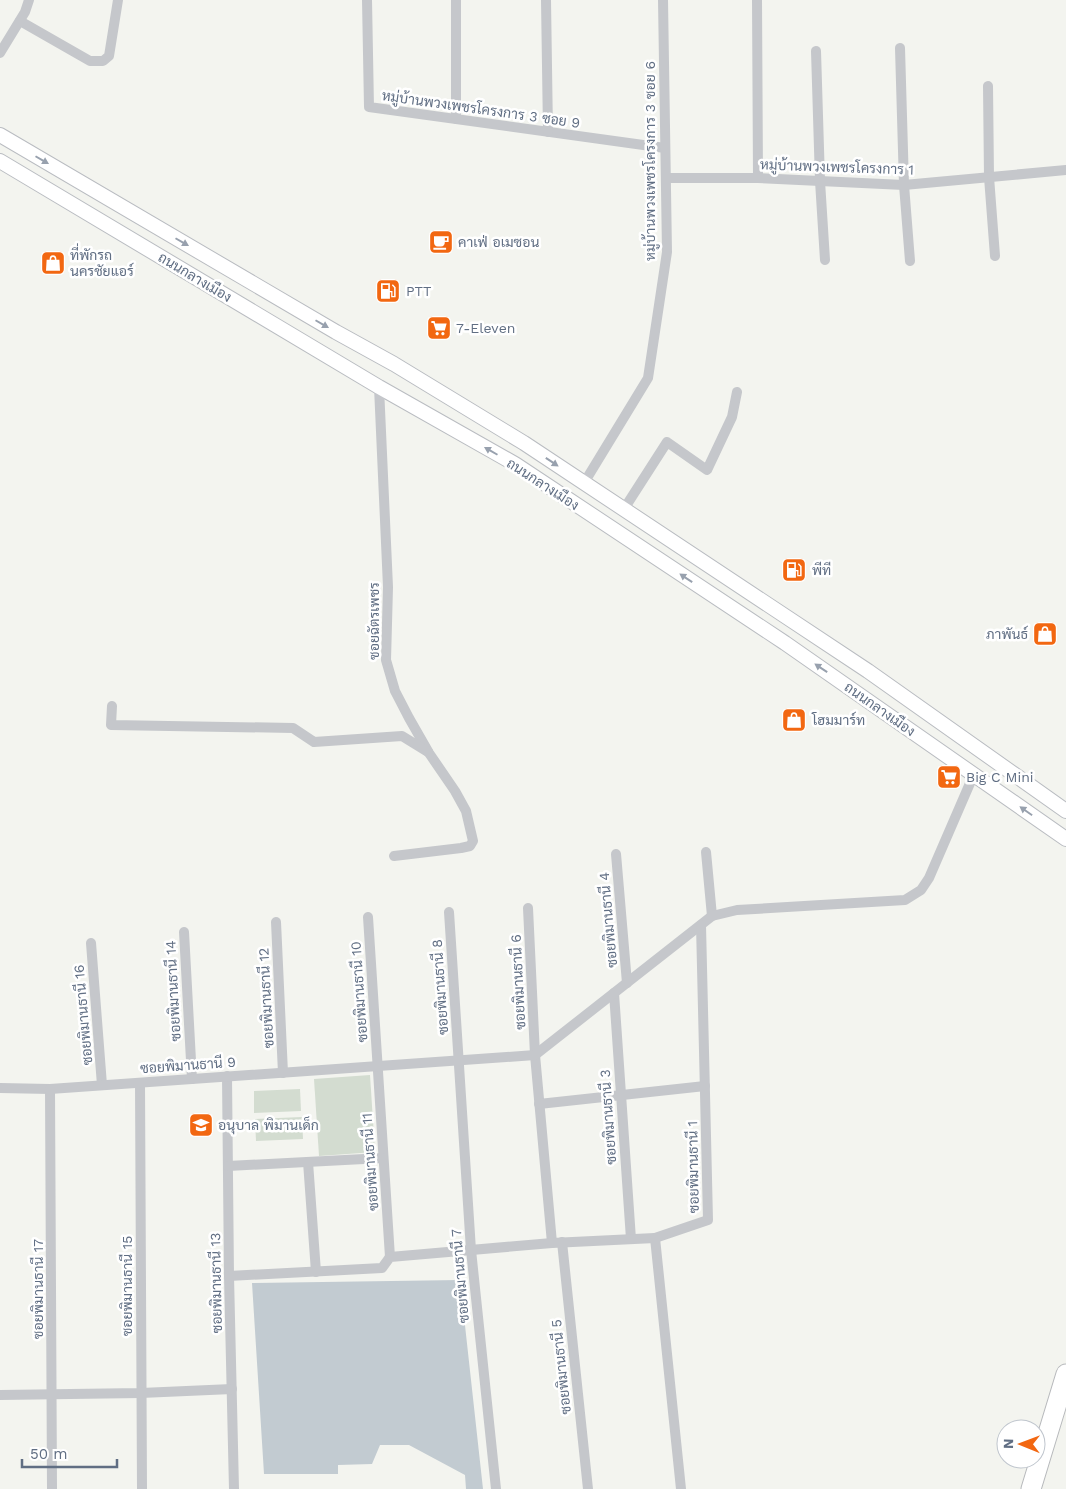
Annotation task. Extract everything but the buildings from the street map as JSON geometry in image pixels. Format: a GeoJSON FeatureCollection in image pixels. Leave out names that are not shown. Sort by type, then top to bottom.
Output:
{"type":"FeatureCollection","features":[{"type":"Feature","properties":{"kind":"highway"},"geometry":{"type":"LineString","coordinates":[[1032,1489],[1066,1374]]}},
{"type":"Feature","properties":{"kind":"main road","name":"ถนนกลางเมือง"},"geometry":{"type":"LineString","coordinates":[[0,135],[394,364],[524,443],[868,671],[1066,811]]}},
{"type":"Feature","properties":{"kind":"main road","name":"ถนนกลางเมือง"},"geometry":{"type":"LineString","coordinates":[[0,161],[379,387],[515,464],[785,644],[1066,839]]}},
{"type":"Feature","properties":{"kind":"main road"},"geometry":{"type":"LineString","coordinates":[[785,644],[798,625]]}},
{"type":"Feature","properties":{"kind":"street"},"geometry":{"type":"LineString","coordinates":[[0,53],[26,12],[29,0]]}},
{"type":"Feature","properties":{"kind":"street"},"geometry":{"type":"LineString","coordinates":[[20,21],[90,61],[103,61],[109,56],[118,0]]}},
{"type":"Feature","properties":{"kind":"street","name":"หมู่บ้านพวงเพชรโครงการ 3 ซอย 9"},"geometry":{"type":"LineString","coordinates":[[367,0],[369,107],[665,148]]}},
{"type":"Feature","properties":{"kind":"street"},"geometry":{"type":"LineString","coordinates":[[456,0],[456,119]]}},
{"type":"Feature","properties":{"kind":"street"},"geometry":{"type":"LineString","coordinates":[[546,0],[548,132]]}},
{"type":"Feature","properties":{"kind":"street","name":"หมู่บ้านพวงเพชรโครงการ 3 ซอย 6"},"geometry":{"type":"LineString","coordinates":[[584,483],[648,378],[667,252],[663,0]]}},
{"type":"Feature","properties":{"kind":"street"},"geometry":{"type":"LineString","coordinates":[[757,0],[758,178]]}},
{"type":"Feature","properties":{"kind":"street"},"geometry":{"type":"LineString","coordinates":[[900,48],[904,185],[910,262]]}},
{"type":"Feature","properties":{"kind":"street"},"geometry":{"type":"LineString","coordinates":[[816,51],[820,181],[825,260]]}},
{"type":"Feature","properties":{"kind":"street"},"geometry":{"type":"LineString","coordinates":[[988,86],[989,177],[995,256]]}},
{"type":"Feature","properties":{"kind":"street","name":"หมู่บ้านพวงเพชรโครงการ 1"},"geometry":{"type":"LineString","coordinates":[[666,178],[758,178],[904,185],[1066,170]]}},
{"type":"Feature","properties":{"kind":"street","name":"ซอยฉัตรเพชร"},"geometry":{"type":"LineString","coordinates":[[379,387],[388,587],[386,660],[395,691],[429,753],[455,791],[466,812],[474,841],[470,846],[461,848],[394,856]]}},
{"type":"Feature","properties":{"kind":"street"},"geometry":{"type":"LineString","coordinates":[[624,509],[667,442],[707,470],[732,417],[737,392]]}},
{"type":"Feature","properties":{"kind":"street"},"geometry":{"type":"LineString","coordinates":[[112,706],[111,725],[293,728],[314,742],[402,736],[429,753]]}},
{"type":"Feature","properties":{"kind":"street"},"geometry":{"type":"LineString","coordinates":[[535,1055],[712,916],[737,910],[905,900],[921,890],[929,878],[974,774]]}},
{"type":"Feature","properties":{"kind":"street"},"geometry":{"type":"LineString","coordinates":[[706,852],[712,916]]}},
{"type":"Feature","properties":{"kind":"street","name":"ซอยพิมานธานี 4"},"geometry":{"type":"LineString","coordinates":[[616,854],[627,983]]}},
{"type":"Feature","properties":{"kind":"street","name":"ซอยพิมานธานี 6"},"geometry":{"type":"LineString","coordinates":[[528,908],[535,1055]]}},
{"type":"Feature","properties":{"kind":"street","name":"ซอยพิมานธานี 8"},"geometry":{"type":"LineString","coordinates":[[449,912],[459,1060]]}},
{"type":"Feature","properties":{"kind":"street","name":"ซอยพิมานธานี 10"},"geometry":{"type":"LineString","coordinates":[[368,917],[377,1066]]}},
{"type":"Feature","properties":{"kind":"street","name":"ซอยพิมานธานี 12"},"geometry":{"type":"LineString","coordinates":[[276,922],[283,1072]]}},
{"type":"Feature","properties":{"kind":"street","name":"ซอยพิมานธานี 1"},"geometry":{"type":"LineString","coordinates":[[655,1238],[708,1220],[700,926]]}},
{"type":"Feature","properties":{"kind":"street","name":"ซอยพิมานธานี 14"},"geometry":{"type":"LineString","coordinates":[[184,932],[192,1079]]}},
{"type":"Feature","properties":{"kind":"street","name":"ซอยพิมานธานี 16"},"geometry":{"type":"LineString","coordinates":[[91,942],[102,1085]]}},
{"type":"Feature","properties":{"kind":"street","name":"ซอยพิมานธานี 3"},"geometry":{"type":"LineString","coordinates":[[614,994],[631,1239]]}},
{"type":"Feature","properties":{"kind":"street","name":"ซอยพิมานธานี 9"},"geometry":{"type":"LineString","coordinates":[[0,1088],[50,1089],[535,1055]]}},
{"type":"Feature","properties":{"kind":"street","name":"ซอยพิมานธานี 5"},"geometry":{"type":"LineString","coordinates":[[535,1055],[539,1104],[588,1489]]}},
{"type":"Feature","properties":{"kind":"street","name":"ซอยพิมานธานี 7"},"geometry":{"type":"LineString","coordinates":[[459,1060],[471,1250],[496,1489]]}},
{"type":"Feature","properties":{"kind":"street","name":"ซอยพิมานธานี 11"},"geometry":{"type":"LineString","coordinates":[[377,1066],[390,1257]]}},
{"type":"Feature","properties":{"kind":"street","name":"ซอยพิมานธานี 13"},"geometry":{"type":"LineString","coordinates":[[227,1076],[234,1489]]}},
{"type":"Feature","properties":{"kind":"street","name":"ซอยพิมานธานี 15"},"geometry":{"type":"LineString","coordinates":[[140,1083],[142,1489]]}},
{"type":"Feature","properties":{"kind":"street"},"geometry":{"type":"LineString","coordinates":[[539,1104],[705,1086]]}},
{"type":"Feature","properties":{"kind":"street","name":"ซอยพิมานธานี 17"},"geometry":{"type":"LineString","coordinates":[[50,1089],[52,1489]]}},
{"type":"Feature","properties":{"kind":"street"},"geometry":{"type":"LineString","coordinates":[[228,1166],[383,1158]]}},
{"type":"Feature","properties":{"kind":"street"},"geometry":{"type":"LineString","coordinates":[[308,1162],[316,1272]]}},
{"type":"Feature","properties":{"kind":"street"},"geometry":{"type":"LineString","coordinates":[[229,1276],[382,1268],[390,1257],[557,1243],[655,1238],[681,1489]]}},
{"type":"Feature","properties":{"kind":"street"},"geometry":{"type":"LineString","coordinates":[[0,1395],[141,1393],[232,1389]]}},
{"type":"Feature","properties":{"kind":"shaded area"},"geometry":{"type":"Polygon","coordinates":[[[370,1075],[375,1152],[319,1156],[314,1079],[370,1075]]]}},
{"type":"Feature","properties":{"kind":"shaded area"},"geometry":{"type":"Polygon","coordinates":[[[300,1089],[301,1111],[254,1113],[254,1091],[300,1089]]]}},
{"type":"Feature","properties":{"kind":"shaded area"},"geometry":{"type":"Polygon","coordinates":[[[302,1117],[303,1139],[256,1141],[255,1119],[302,1117]]]}},
{"type":"Feature","properties":{"kind":"shaded area"},"geometry":{"type":"Polygon","coordinates":[[[460,1280],[483,1489],[466,1489],[465,1475],[409,1445],[380,1445],[372,1464],[338,1465],[338,1474],[264,1474],[252,1283],[460,1280]]]}},
{"type":"Feature","properties":{"kind":"place","name":"คาเฟ่ อเมซอน"},"geometry":{"type":"Point","coordinates":[441,242]}},
{"type":"Feature","properties":{"kind":"place","name":"ที่พักรถ นครชัยแอร์"},"geometry":{"type":"Point","coordinates":[53,263]}},
{"type":"Feature","properties":{"kind":"place","name":"PTT"},"geometry":{"type":"Point","coordinates":[388,291]}},
{"type":"Feature","properties":{"kind":"place","name":"7-Eleven"},"geometry":{"type":"Point","coordinates":[439,328]}},
{"type":"Feature","properties":{"kind":"place","name":"พีที"},"geometry":{"type":"Point","coordinates":[794,570]}},
{"type":"Feature","properties":{"kind":"place","name":"ภาพันธ์"},"geometry":{"type":"Point","coordinates":[1045,634]}},
{"type":"Feature","properties":{"kind":"place","name":"โฮมมาร์ท"},"geometry":{"type":"Point","coordinates":[794,720]}},
{"type":"Feature","properties":{"kind":"place","name":"Big C Mini"},"geometry":{"type":"Point","coordinates":[949,777]}},
{"type":"Feature","properties":{"kind":"place","name":"อนุบาล พิมานเด็ก"},"geometry":{"type":"Point","coordinates":[201,1125]}}]}
